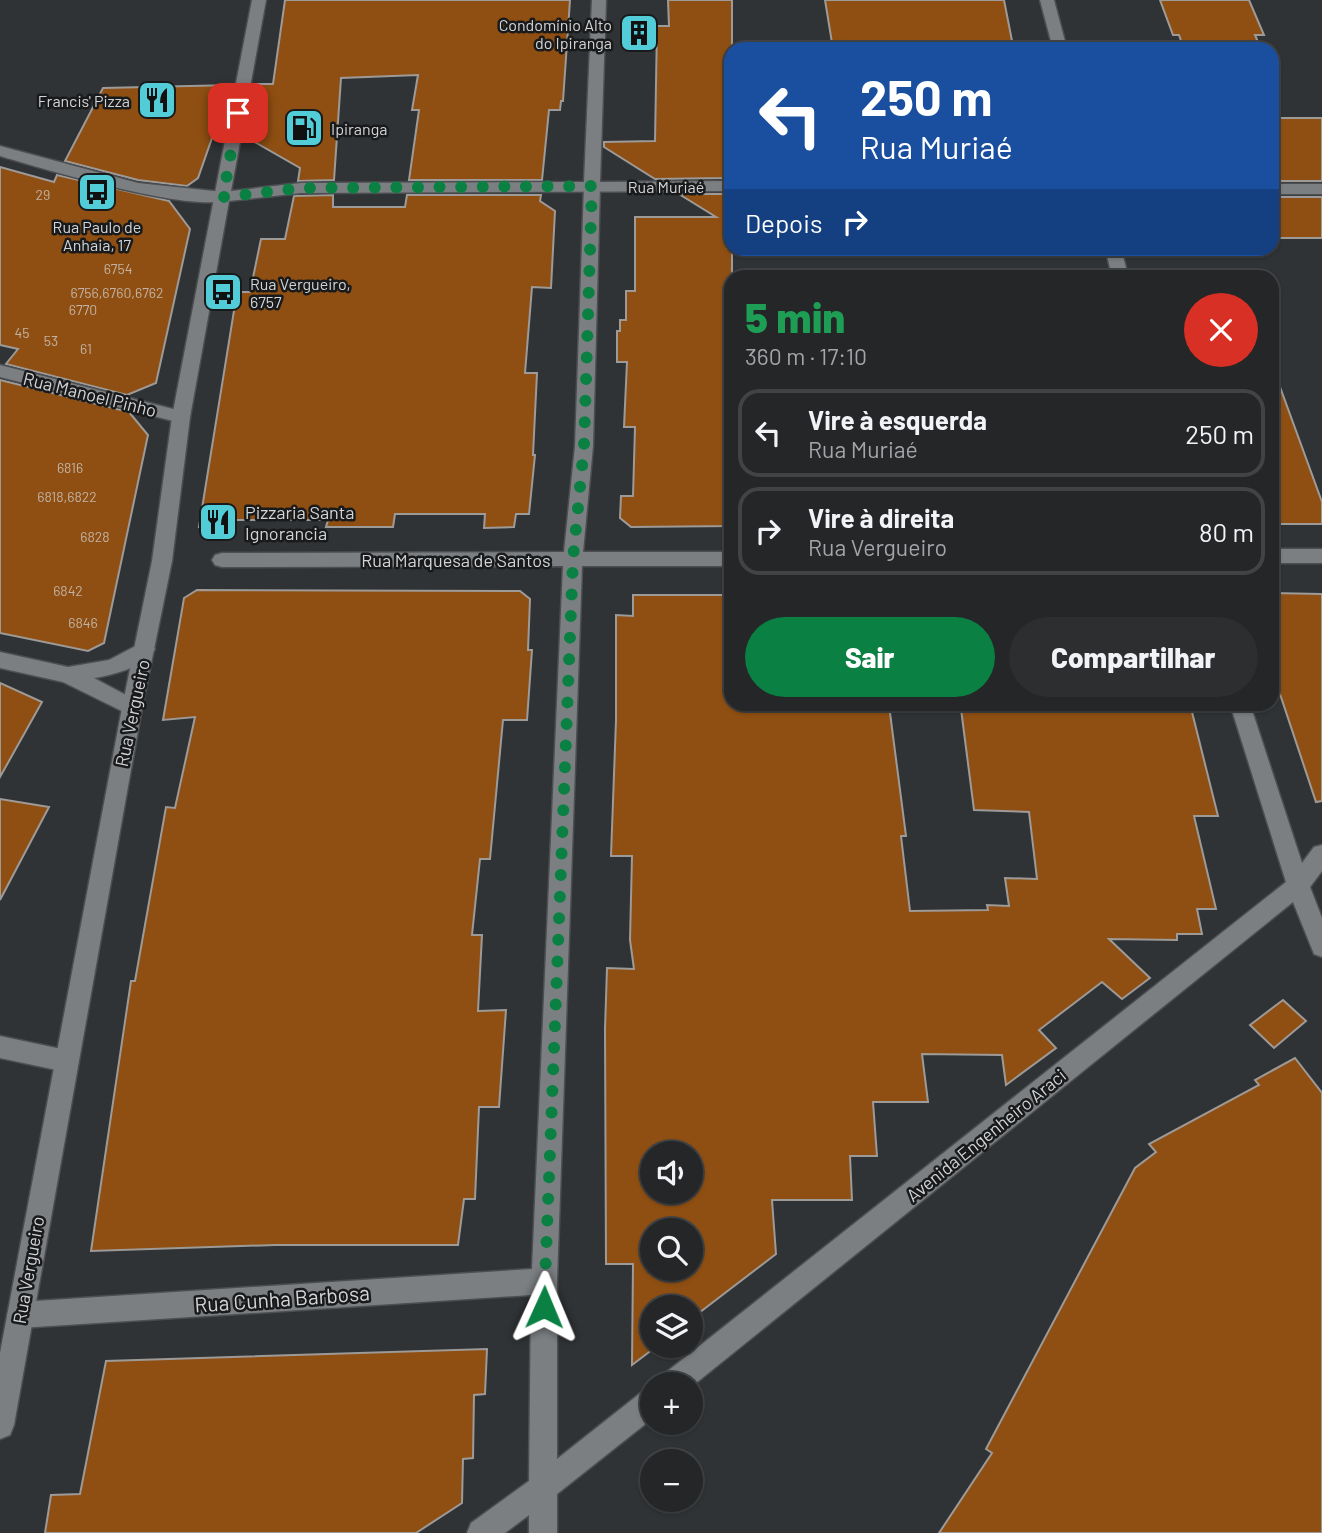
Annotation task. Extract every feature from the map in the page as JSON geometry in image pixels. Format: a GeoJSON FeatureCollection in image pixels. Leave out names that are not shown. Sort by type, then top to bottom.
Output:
{"type":"FeatureCollection","features":[{"type":"Feature","properties":{"kind":"street","name":"Rua Vergueiro"},"geometry":{"type":"LineString","coordinates":[[0,1425],[132,708],[162,561],[181,417],[259,0]]}},
{"type":"Feature","properties":{"kind":"street"},"geometry":{"type":"LineString","coordinates":[[544,1533],[544,1282],[573,559],[584,446],[599,0]]}},
{"type":"Feature","properties":{"kind":"street"},"geometry":{"type":"LineString","coordinates":[[1047,0],[1058,42]]}},
{"type":"Feature","properties":{"kind":"street","name":"Rua Muriaé"},"geometry":{"type":"LineString","coordinates":[[0,151],[143,190],[176,196],[223,197],[301,188],[724,186]]}},
{"type":"Feature","properties":{"kind":"street"},"geometry":{"type":"LineString","coordinates":[[1279,189],[1322,189]]}},
{"type":"Feature","properties":{"kind":"street","name":"Rua Manoel Pinho"},"geometry":{"type":"LineString","coordinates":[[0,371],[181,417]]}},
{"type":"Feature","properties":{"kind":"street"},"geometry":{"type":"LineString","coordinates":[[1279,556],[1322,556]]}},
{"type":"Feature","properties":{"kind":"street","name":"Rua Marquesa de Santos"},"geometry":{"type":"LineString","coordinates":[[222,560],[724,559]]}},
{"type":"Feature","properties":{"kind":"street"},"geometry":{"type":"LineString","coordinates":[[67,675],[113,667],[145,649]]}},
{"type":"Feature","properties":{"kind":"street"},"geometry":{"type":"LineString","coordinates":[[0,660],[67,675],[132,708]]}},
{"type":"Feature","properties":{"kind":"street"},"geometry":{"type":"LineString","coordinates":[[1242,711],[1298,885],[1322,947]]}},
{"type":"Feature","properties":{"kind":"street","name":"Avenida Engenheiro Araci"},"geometry":{"type":"LineString","coordinates":[[689,1372],[1298,885],[1322,854]]}},
{"type":"Feature","properties":{"kind":"street"},"geometry":{"type":"LineString","coordinates":[[0,1047],[66,1061]]}},
{"type":"Feature","properties":{"kind":"street","name":"Rua Cunha Barbosa"},"geometry":{"type":"LineString","coordinates":[[20,1315],[544,1282]]}},
{"type":"Feature","properties":{"kind":"street"},"geometry":{"type":"LineString","coordinates":[[481,1533],[640,1411]]}},
{"type":"Feature","properties":{"kind":"building"},"geometry":{"type":"Polygon","coordinates":[[[285,0],[570,0],[563,101],[560,110],[549,110],[542,180],[409,180],[419,110],[412,110],[418,75],[341,78],[334,180],[298,181],[300,168],[244,136],[253,84],[273,84],[285,0]]]}},
{"type":"Feature","properties":{"kind":"building"},"geometry":{"type":"Polygon","coordinates":[[[668,0],[732,0],[732,42],[724,42],[723,178],[655,179],[604,147],[604,142],[655,141],[657,26],[669,26],[668,0]]]}},
{"type":"Feature","properties":{"kind":"building"},"geometry":{"type":"Polygon","coordinates":[[[825,0],[1004,0],[1012,42],[832,42],[825,0]]]}},
{"type":"Feature","properties":{"kind":"building"},"geometry":{"type":"Polygon","coordinates":[[[1160,0],[1249,0],[1264,35],[1255,35],[1258,42],[1182,42],[1179,35],[1173,35],[1160,0]]]}},
{"type":"Feature","properties":{"kind":"building"},"geometry":{"type":"Polygon","coordinates":[[[233,85],[225,125],[218,121],[198,178],[187,186],[138,180],[65,161],[103,88],[233,85]]]}},
{"type":"Feature","properties":{"kind":"building"},"geometry":{"type":"Polygon","coordinates":[[[1279,118],[1322,118],[1322,181],[1279,181],[1279,118]]]}},
{"type":"Feature","properties":{"kind":"building"},"geometry":{"type":"Polygon","coordinates":[[[0,167],[54,182],[57,175],[169,201],[190,229],[156,383],[127,395],[6,364],[18,349],[0,345],[0,167]]]}},
{"type":"Feature","properties":{"kind":"building"},"geometry":{"type":"Polygon","coordinates":[[[679,194],[724,194],[724,256],[732,256],[732,270],[724,270],[724,526],[631,527],[620,518],[621,496],[633,496],[635,427],[624,427],[627,362],[617,362],[617,331],[620,331],[620,320],[626,320],[626,291],[635,291],[635,217],[716,217],[679,194]]]}},
{"type":"Feature","properties":{"kind":"building"},"geometry":{"type":"Polygon","coordinates":[[[333,195],[333,207],[405,207],[407,195],[541,195],[540,201],[555,211],[551,288],[532,287],[525,373],[537,373],[535,455],[529,514],[516,514],[514,527],[484,528],[485,514],[395,514],[393,527],[326,527],[328,520],[233,520],[232,527],[199,527],[237,292],[250,292],[261,239],[285,239],[294,196],[333,195]]]}},
{"type":"Feature","properties":{"kind":"building"},"geometry":{"type":"Polygon","coordinates":[[[1279,197],[1322,197],[1322,238],[1279,238],[1279,197]]]}},
{"type":"Feature","properties":{"kind":"building"},"geometry":{"type":"Polygon","coordinates":[[[0,380],[129,412],[148,435],[104,643],[88,651],[0,633],[0,380]]]}},
{"type":"Feature","properties":{"kind":"building"},"geometry":{"type":"Polygon","coordinates":[[[1279,384],[1322,502],[1322,524],[1280,524],[1279,384]]]}},
{"type":"Feature","properties":{"kind":"building"},"geometry":{"type":"Polygon","coordinates":[[[197,590],[520,591],[530,599],[528,650],[532,650],[527,720],[503,720],[490,859],[480,859],[472,935],[482,935],[478,1011],[506,1010],[499,1107],[479,1107],[475,1199],[464,1199],[458,1245],[275,1245],[91,1251],[131,981],[135,981],[166,807],[175,808],[195,717],[163,720],[184,598],[197,590]]]}},
{"type":"Feature","properties":{"kind":"building"},"geometry":{"type":"Polygon","coordinates":[[[1279,593],[1322,594],[1322,801],[1316,802],[1279,691],[1279,593]]]}},
{"type":"Feature","properties":{"kind":"building"},"geometry":{"type":"Polygon","coordinates":[[[633,595],[724,595],[724,711],[890,711],[906,836],[901,836],[910,911],[988,910],[987,905],[1009,906],[1005,878],[1037,879],[1029,812],[974,810],[961,711],[1192,711],[1218,816],[1194,816],[1216,909],[1197,909],[1202,934],[1177,934],[1177,940],[1109,939],[1150,978],[1122,999],[1102,982],[1039,1030],[1056,1048],[1006,1085],[1002,1055],[922,1054],[928,1102],[873,1102],[877,1156],[850,1156],[852,1200],[772,1200],[776,1254],[703,1310],[703,1295],[640,1295],[641,1358],[632,1365],[633,1264],[606,1264],[607,968],[634,969],[630,940],[632,856],[611,856],[616,720],[616,615],[633,616],[633,595]]]}},
{"type":"Feature","properties":{"kind":"building"},"geometry":{"type":"Polygon","coordinates":[[[0,683],[42,702],[0,777],[0,683]]]}},
{"type":"Feature","properties":{"kind":"building"},"geometry":{"type":"Polygon","coordinates":[[[0,799],[49,807],[0,900],[0,799]]]}},
{"type":"Feature","properties":{"kind":"building"},"geometry":{"type":"Polygon","coordinates":[[[1283,1000],[1306,1021],[1274,1048],[1250,1025],[1283,1000]]]}},
{"type":"Feature","properties":{"kind":"building"},"geometry":{"type":"Polygon","coordinates":[[[1295,1058],[1322,1093],[1322,1533],[939,1533],[992,1453],[986,1449],[1135,1168],[1156,1152],[1149,1144],[1259,1085],[1255,1080],[1295,1058]]]}},
{"type":"Feature","properties":{"kind":"building"},"geometry":{"type":"Polygon","coordinates":[[[487,1349],[485,1394],[474,1395],[473,1458],[463,1459],[462,1503],[416,1533],[45,1533],[51,1495],[80,1494],[106,1361],[487,1349]]]}},
{"type":"Feature","properties":{"kind":"place","name":"Condomínio Alto do Ipiranga"},"geometry":{"type":"Point","coordinates":[639,33]}},
{"type":"Feature","properties":{"kind":"place","name":"Francis' Pizza"},"geometry":{"type":"Point","coordinates":[157,100]}},
{"type":"Feature","properties":{"kind":"place","name":"Ipiranga"},"geometry":{"type":"Point","coordinates":[304,128]}},
{"type":"Feature","properties":{"kind":"place","name":"Rua Paulo de Anhaia, 17"},"geometry":{"type":"Point","coordinates":[97,192]}},
{"type":"Feature","properties":{"kind":"place","name":"Rua Vergueiro, 6757"},"geometry":{"type":"Point","coordinates":[223,292]}},
{"type":"Feature","properties":{"kind":"place","name":"Pizzaria Santa Ignorancia"},"geometry":{"type":"Point","coordinates":[218,522]}},
{"type":"Feature","properties":{"kind":"route"},"geometry":{"type":"LineString","coordinates":[[238,113],[223,197],[301,188],[592,186],[584,446],[573,559],[544,1307]]}}]}
